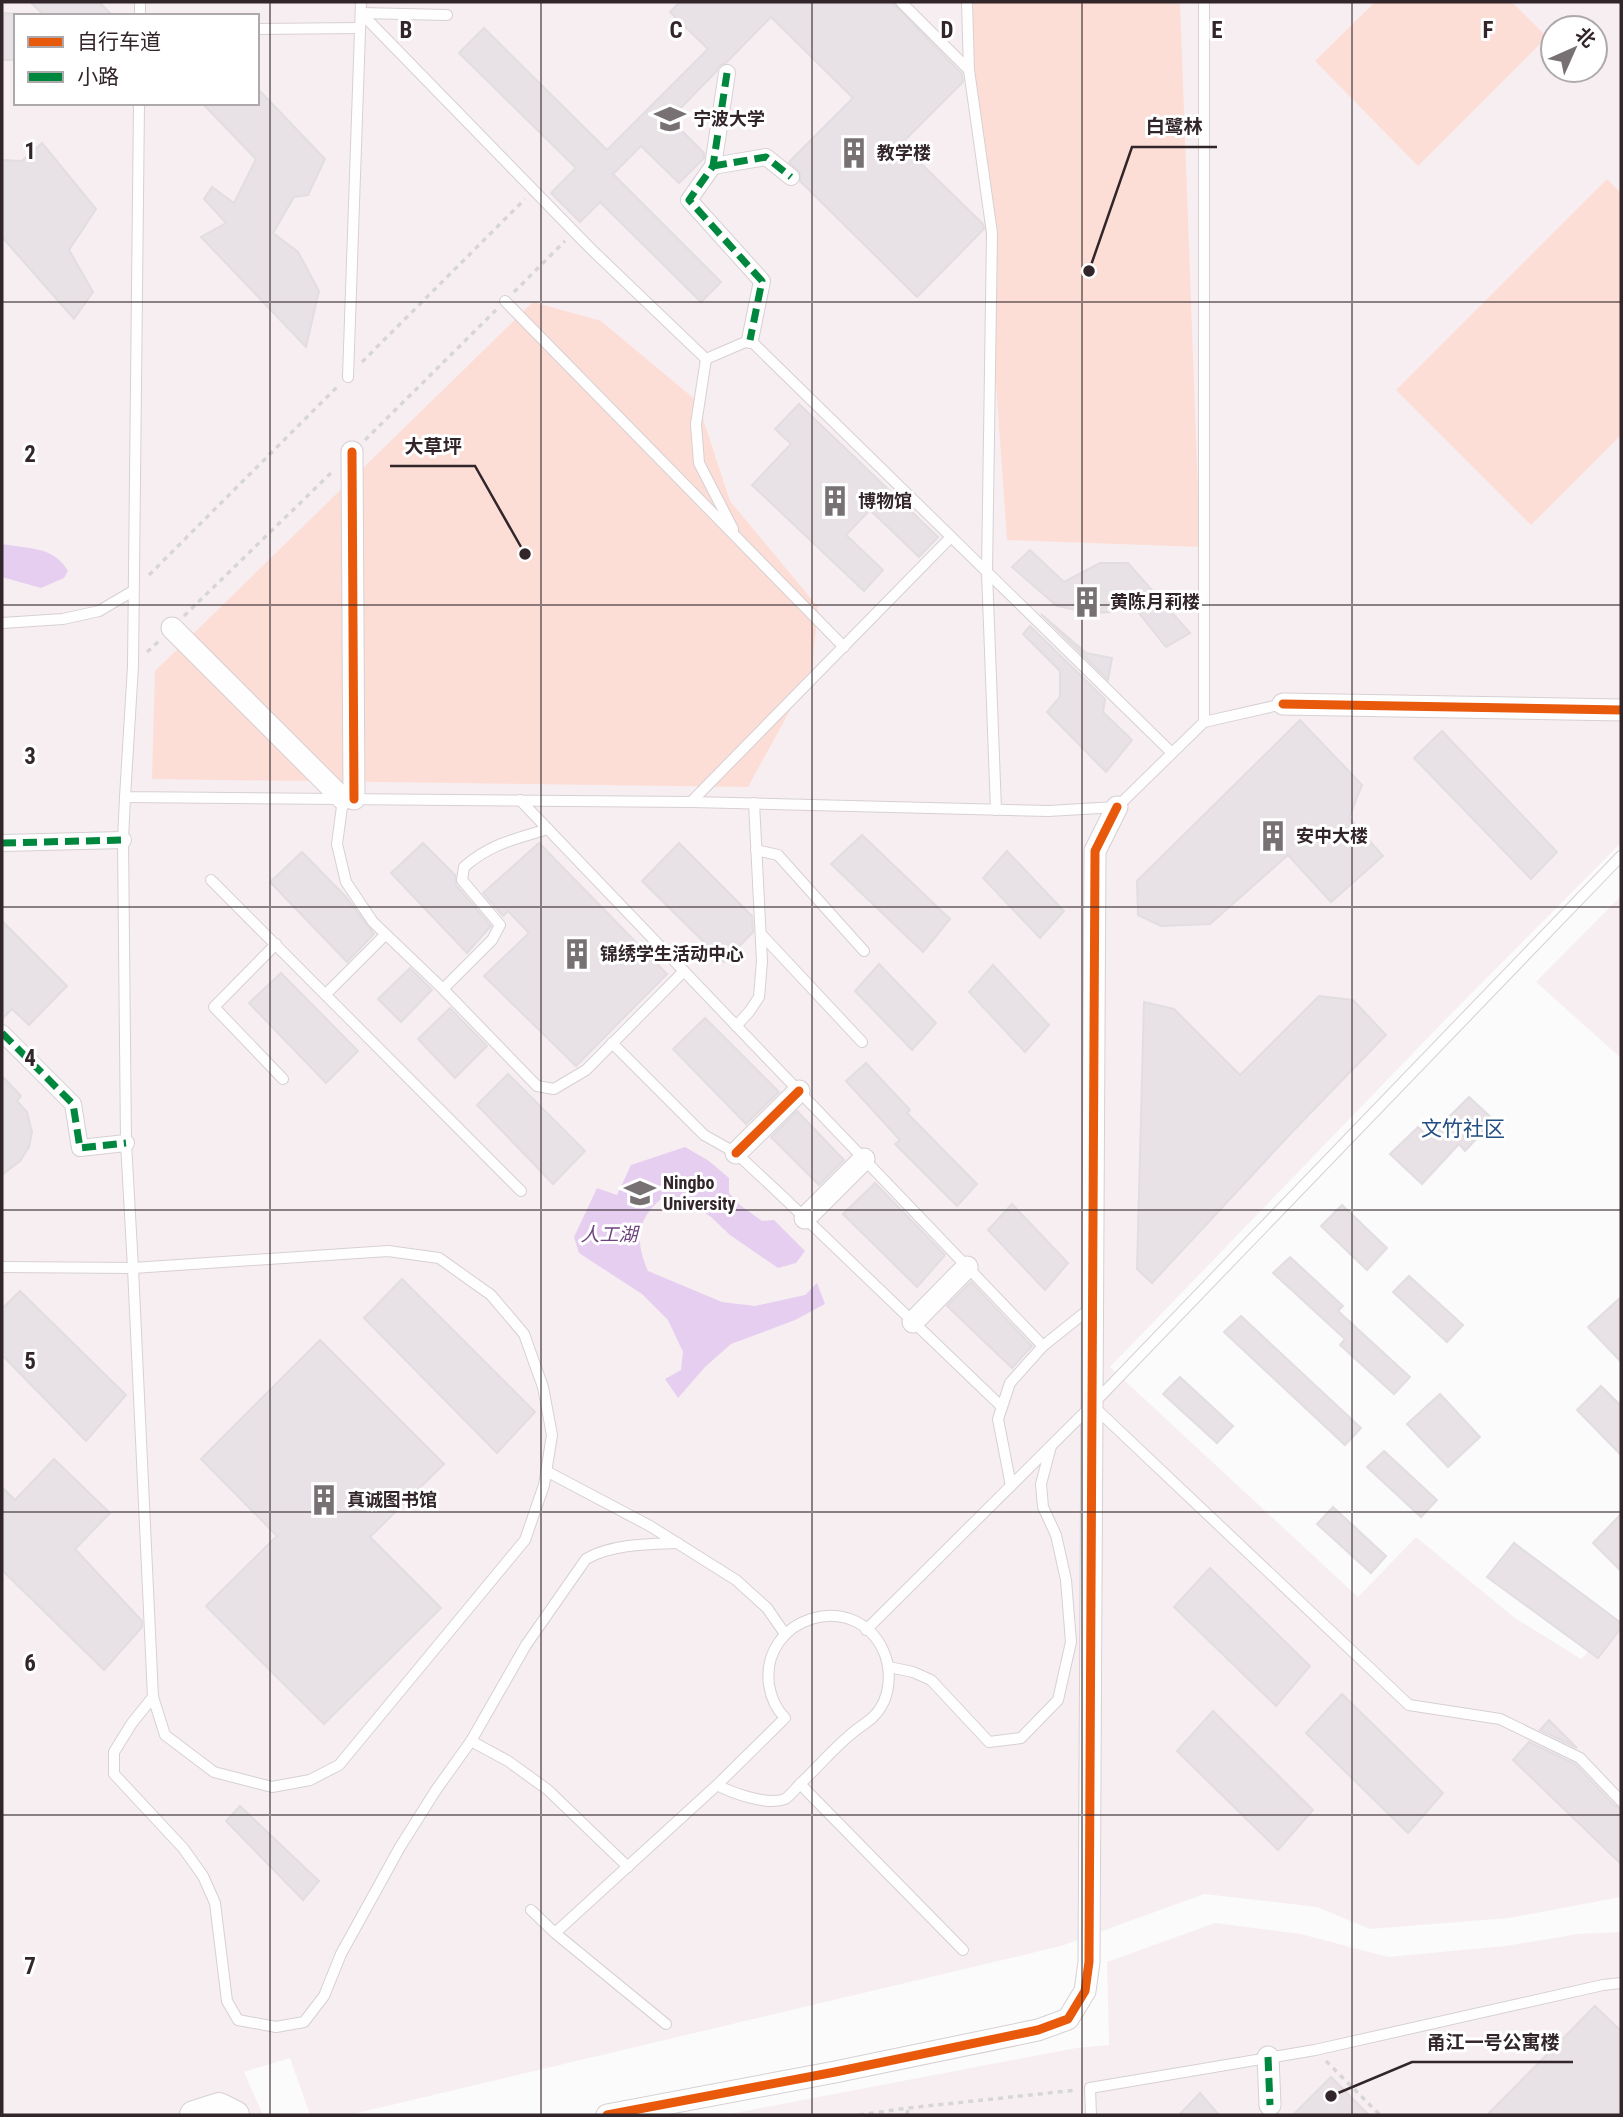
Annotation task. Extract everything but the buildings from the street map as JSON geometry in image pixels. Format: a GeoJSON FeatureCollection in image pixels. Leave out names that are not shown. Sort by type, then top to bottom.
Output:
{"type":"FeatureCollection","features":[{"type":"Feature","properties":{"kind":"street"},"geometry":{"type":"LineString","coordinates":[[727,73],[712,166],[689,200],[762,281],[750,340]]}},
{"type":"Feature","properties":{"kind":"street"},"geometry":{"type":"LineString","coordinates":[[712,166],[766,157],[791,177]]}},
{"type":"Feature","properties":{"kind":"street"},"geometry":{"type":"LineString","coordinates":[[348,799],[352,453]]}},
{"type":"Feature","properties":{"kind":"street"},"geometry":{"type":"LineString","coordinates":[[172,628],[348,799]]}},
{"type":"Feature","properties":{"kind":"street"},"geometry":{"type":"LineString","coordinates":[[1283,704],[1621,710]]}},
{"type":"Feature","properties":{"kind":"street"},"geometry":{"type":"LineString","coordinates":[[607,2115],[1038,2030],[1069,2019],[1085,1991],[1089,1962],[1096,851],[1117,807]]}},
{"type":"Feature","properties":{"kind":"street"},"geometry":{"type":"LineString","coordinates":[[2,843],[123,840]]}},
{"type":"Feature","properties":{"kind":"street"},"geometry":{"type":"LineString","coordinates":[[2,1033],[73,1104],[80,1148],[125,1143]]}},
{"type":"Feature","properties":{"kind":"street"},"geometry":{"type":"LineString","coordinates":[[736,1153],[799,1091]]}},
{"type":"Feature","properties":{"kind":"street"},"geometry":{"type":"LineString","coordinates":[[805,1218],[864,1159]]}},
{"type":"Feature","properties":{"kind":"street"},"geometry":{"type":"LineString","coordinates":[[914,1322],[967,1267]]}},
{"type":"Feature","properties":{"kind":"street"},"geometry":{"type":"LineString","coordinates":[[1268,2057],[1270,2105]]}},
{"type":"Feature","properties":{"kind":"street"},"geometry":{"type":"LineString","coordinates":[[194,2115],[219,2107],[235,2115]]}},
{"type":"Feature","properties":{"kind":"lane"},"geometry":{"type":"LineString","coordinates":[[901,2],[969,71]]}},
{"type":"Feature","properties":{"kind":"lane"},"geometry":{"type":"LineString","coordinates":[[967,2],[969,71],[992,233],[988,572],[996,810]]}},
{"type":"Feature","properties":{"kind":"lane"},"geometry":{"type":"LineString","coordinates":[[1204,2],[1204,722]]}},
{"type":"Feature","properties":{"kind":"lane"},"geometry":{"type":"LineString","coordinates":[[361,7],[447,15]]}},
{"type":"Feature","properties":{"kind":"lane"},"geometry":{"type":"LineString","coordinates":[[348,377],[361,7]]}},
{"type":"Feature","properties":{"kind":"lane"},"geometry":{"type":"LineString","coordinates":[[361,7],[534,190],[706,359]]}},
{"type":"Feature","properties":{"kind":"lane"},"geometry":{"type":"LineString","coordinates":[[259,29],[360,28]]}},
{"type":"Feature","properties":{"kind":"lane"},"geometry":{"type":"LineString","coordinates":[[2,1267],[133,1268],[388,1251],[439,1258],[491,1296],[524,1334],[543,1387],[552,1435],[544,1485],[525,1540],[339,1765],[310,1780],[272,1787],[214,1772],[165,1735],[153,1697],[133,1268],[125,1143],[123,840],[133,666],[139,105]]}},
{"type":"Feature","properties":{"kind":"lane"},"geometry":{"type":"LineString","coordinates":[[505,301],[844,646]]}},
{"type":"Feature","properties":{"kind":"lane"},"geometry":{"type":"LineString","coordinates":[[706,359],[750,340],[1172,753]]}},
{"type":"Feature","properties":{"kind":"lane"},"geometry":{"type":"LineString","coordinates":[[706,359],[696,424],[699,463],[739,539]]}},
{"type":"Feature","properties":{"kind":"lane"},"geometry":{"type":"LineString","coordinates":[[691,802],[951,537]]}},
{"type":"Feature","properties":{"kind":"lane"},"geometry":{"type":"LineString","coordinates":[[2,623],[63,619],[99,611],[133,591]]}},
{"type":"Feature","properties":{"kind":"lane"},"geometry":{"type":"LineString","coordinates":[[125,797],[691,802],[1048,811],[1117,807],[1204,722],[1283,704]]}},
{"type":"Feature","properties":{"kind":"lane"},"geometry":{"type":"LineString","coordinates":[[348,799],[337,844],[346,882],[385,935],[443,989],[537,1086],[554,1089],[586,1070],[684,971]]}},
{"type":"Feature","properties":{"kind":"lane"},"geometry":{"type":"LineString","coordinates":[[520,800],[1042,1346]]}},
{"type":"Feature","properties":{"kind":"lane"},"geometry":{"type":"LineString","coordinates":[[736,1026],[759,997],[762,961],[754,803]]}},
{"type":"Feature","properties":{"kind":"lane"},"geometry":{"type":"LineString","coordinates":[[443,989],[492,940],[500,925],[462,880],[464,867],[480,853],[498,844],[548,829]]}},
{"type":"Feature","properties":{"kind":"lane"},"geometry":{"type":"LineString","coordinates":[[756,850],[778,855],[864,951]]}},
{"type":"Feature","properties":{"kind":"lane"},"geometry":{"type":"LineString","coordinates":[[866,1630],[1092,1405],[1621,856]]}},
{"type":"Feature","properties":{"kind":"lane"},"geometry":{"type":"LineString","coordinates":[[211,880],[521,1191]]}},
{"type":"Feature","properties":{"kind":"lane"},"geometry":{"type":"LineString","coordinates":[[761,934],[862,1042]]}},
{"type":"Feature","properties":{"kind":"lane"},"geometry":{"type":"LineString","coordinates":[[326,994],[385,935]]}},
{"type":"Feature","properties":{"kind":"lane"},"geometry":{"type":"LineString","coordinates":[[276,944],[214,1007],[283,1079]]}},
{"type":"Feature","properties":{"kind":"lane"},"geometry":{"type":"LineString","coordinates":[[612,1043],[704,1135],[736,1153],[1002,1407]]}},
{"type":"Feature","properties":{"kind":"lane"},"geometry":{"type":"LineString","coordinates":[[1012,1486],[998,1419],[1010,1383],[1042,1346],[1093,1306]]}},
{"type":"Feature","properties":{"kind":"lane"},"geometry":{"type":"LineString","coordinates":[[1092,1405],[1409,1705],[1500,1720],[1580,1758],[1621,1801]]}},
{"type":"Feature","properties":{"kind":"lane"},"geometry":{"type":"LineString","coordinates":[[889,1667],[913,1672],[930,1680],[989,1742],[1021,1738],[1058,1700],[1071,1642],[1066,1580],[1056,1535],[1043,1507],[1041,1484],[1051,1446]]}},
{"type":"Feature","properties":{"kind":"lane"},"geometry":{"type":"LineString","coordinates":[[546,1471],[678,1543],[736,1580],[767,1608],[785,1634]]}},
{"type":"Feature","properties":{"kind":"lane"},"geometry":{"type":"LineString","coordinates":[[153,1697],[114,1752],[114,1774],[183,1847],[203,1875],[215,1903],[227,2001],[238,2020],[276,2027],[304,2022],[324,1996],[341,1954],[400,1847],[471,1741],[526,1645],[586,1559],[597,1553],[643,1545],[678,1543]]}},
{"type":"Feature","properties":{"kind":"lane"},"geometry":{"type":"LineString","coordinates":[[555,1933],[718,1785],[785,1718],[771,1695],[768,1675],[771,1655],[785,1634],[796,1625],[814,1617],[834,1615],[854,1621],[883,1648],[889,1667],[888,1687],[882,1706],[869,1722],[852,1732],[785,1798],[768,1800],[728,1791],[718,1785]]}},
{"type":"Feature","properties":{"kind":"lane"},"geometry":{"type":"LineString","coordinates":[[471,1741],[508,1761],[548,1790],[628,1867]]}},
{"type":"Feature","properties":{"kind":"lane"},"geometry":{"type":"LineString","coordinates":[[800,1784],[963,1950]]}},
{"type":"Feature","properties":{"kind":"lane"},"geometry":{"type":"LineString","coordinates":[[531,1910],[666,2024]]}},
{"type":"Feature","properties":{"kind":"lane"},"geometry":{"type":"LineString","coordinates":[[1091,2115],[1090,2088],[1315,2050],[1621,1983]]}},
{"type":"Feature","properties":{"kind":"path"},"geometry":{"type":"LineString","coordinates":[[133,591],[534,190]]}},
{"type":"Feature","properties":{"kind":"path"},"geometry":{"type":"LineString","coordinates":[[1315,2050],[1380,2115]]}},
{"type":"Feature","properties":{"kind":"path"},"geometry":{"type":"LineString","coordinates":[[859,2115],[1090,2088]]}},
{"type":"Feature","properties":{"kind":"path"},"geometry":{"type":"LineString","coordinates":[[906,2115],[908,2108]]}},
{"type":"Feature","properties":{"kind":"shaded area","name":"Ningbo University"},"geometry":{"type":"Polygon","coordinates":[[[2,2],[1621,2],[1621,843],[1445,1020],[1110,1367],[1358,1597],[1416,1537],[1515,1618],[1581,1659],[1621,1619],[1621,1897],[1509,1918],[1370,1929],[1317,1907],[1204,1894],[1061,1946],[349,2115],[310,2115],[290,2058],[244,2072],[263,2115],[2,2115],[2,2]]]}},
{"type":"Feature","properties":{"kind":"shaded area"},"geometry":{"type":"Polygon","coordinates":[[[969,2],[1180,2],[1200,547],[1007,540],[969,2]]]}},
{"type":"Feature","properties":{"kind":"shaded area"},"geometry":{"type":"Polygon","coordinates":[[[1375,2],[1512,2],[1539,29],[1539,45],[1418,166],[1315,61],[1375,2]]]}},
{"type":"Feature","properties":{"kind":"shaded area"},"geometry":{"type":"Polygon","coordinates":[[[1607,179],[1621,193],[1621,435],[1531,525],[1396,390],[1607,179]]]}},
{"type":"Feature","properties":{"kind":"shaded area"},"geometry":{"type":"Polygon","coordinates":[[[533,302],[601,321],[697,401],[730,501],[818,607],[812,670],[748,787],[152,779],[155,671],[533,302]]]}},
{"type":"Feature","properties":{"kind":"shaded area"},"geometry":{"type":"Polygon","coordinates":[[[1621,896],[1621,1058],[1536,982],[1621,896]]]}},
{"type":"Feature","properties":{"kind":"shaded area"},"geometry":{"type":"Polygon","coordinates":[[[1215,1923],[1301,1934],[1388,1957],[1505,1946],[1578,1934],[1621,1932],[1621,2115],[724,2115],[1076,2048],[1109,2045],[1107,1962],[1215,1923]]]}},
{"type":"Feature","properties":{"kind":"water"},"geometry":{"type":"Polygon","coordinates":[[[2,544],[47,552],[68,571],[64,578],[41,588],[2,577],[2,544]]]}},
{"type":"Feature","properties":{"kind":"water","name":"人工湖"},"geometry":{"type":"Polygon","coordinates":[[[685,1147],[709,1161],[729,1178],[729,1193],[740,1205],[762,1221],[774,1220],[805,1251],[796,1263],[778,1268],[685,1199],[662,1198],[647,1214],[640,1232],[641,1250],[648,1271],[722,1302],[755,1306],[805,1295],[817,1283],[825,1304],[795,1320],[731,1344],[705,1367],[678,1398],[665,1379],[681,1370],[683,1352],[668,1320],[642,1294],[579,1253],[574,1237],[597,1188],[617,1195],[631,1165],[685,1147]]]}},
{"type":"Feature","properties":{"kind":"marked path"},"geometry":{"type":"LineString","coordinates":[[727,73],[713,166],[689,200],[762,281],[750,340]]}},
{"type":"Feature","properties":{"kind":"marked path"},"geometry":{"type":"LineString","coordinates":[[713,166],[766,157],[791,177]]}},
{"type":"Feature","properties":{"kind":"marked path"},"geometry":{"type":"LineString","coordinates":[[2,843],[123,840]]}},
{"type":"Feature","properties":{"kind":"marked path"},"geometry":{"type":"LineString","coordinates":[[2,1033],[73,1104],[80,1148],[126,1143]]}},
{"type":"Feature","properties":{"kind":"marked path"},"geometry":{"type":"LineString","coordinates":[[1268,2057],[1270,2105]]}},
{"type":"Feature","properties":{"kind":"cycle path"},"geometry":{"type":"LineString","coordinates":[[352,452],[354,799]]}},
{"type":"Feature","properties":{"kind":"cycle path"},"geometry":{"type":"LineString","coordinates":[[1283,704],[1621,710]]}},
{"type":"Feature","properties":{"kind":"cycle path"},"geometry":{"type":"LineString","coordinates":[[607,2115],[1038,2030],[1068,2019],[1085,1991],[1089,1962],[1095,851],[1117,807]]}},
{"type":"Feature","properties":{"kind":"cycle path"},"geometry":{"type":"LineString","coordinates":[[736,1153],[799,1091]]}},
{"type":"Feature","properties":{"kind":"place","name":"宁波大学"},"geometry":{"type":"Point","coordinates":[670,119]}},
{"type":"Feature","properties":{"kind":"place","name":"教学楼"},"geometry":{"type":"Point","coordinates":[854,153]}},
{"type":"Feature","properties":{"kind":"place","name":"白鹭林"},"geometry":{"type":"Point","coordinates":[1089,271]}},
{"type":"Feature","properties":{"kind":"place","name":"博物馆"},"geometry":{"type":"Point","coordinates":[835,501]}},
{"type":"Feature","properties":{"kind":"place","name":"大草坪"},"geometry":{"type":"Point","coordinates":[525,554]}},
{"type":"Feature","properties":{"kind":"place","name":"黄陈月莉楼"},"geometry":{"type":"Point","coordinates":[1087,602]}},
{"type":"Feature","properties":{"kind":"place","name":"安中大楼"},"geometry":{"type":"Point","coordinates":[1273,836]}},
{"type":"Feature","properties":{"kind":"place","name":"锦绣学生活动中心"},"geometry":{"type":"Point","coordinates":[577,954]}},
{"type":"Feature","properties":{"kind":"place","name":"Ningbo University"},"geometry":{"type":"Point","coordinates":[640,1193]}},
{"type":"Feature","properties":{"kind":"place","name":"真诚图书馆"},"geometry":{"type":"Point","coordinates":[324,1500]}},
{"type":"Feature","properties":{"kind":"place","name":"甬江一号公寓楼"},"geometry":{"type":"Point","coordinates":[1331,2096]}},
{"type":"Feature","properties":{"kind":"district","name":"文竹社区"},"geometry":{"type":"Point","coordinates":[1463,1129]}}]}
